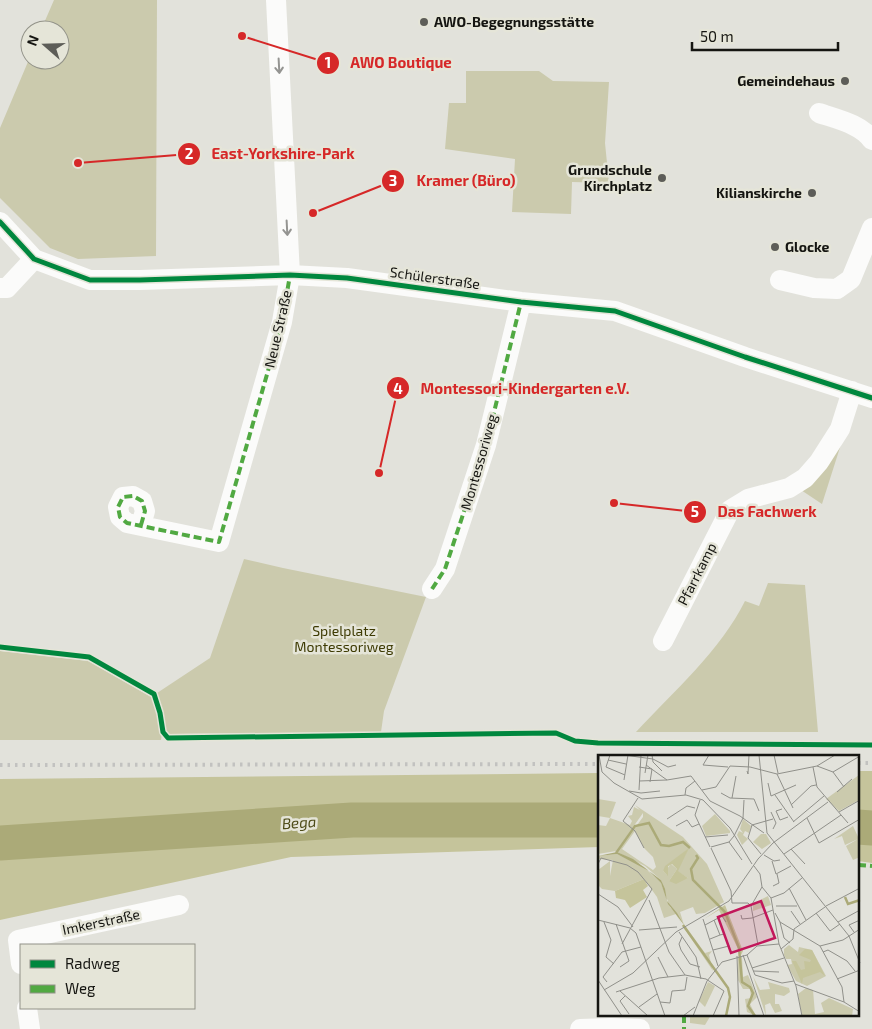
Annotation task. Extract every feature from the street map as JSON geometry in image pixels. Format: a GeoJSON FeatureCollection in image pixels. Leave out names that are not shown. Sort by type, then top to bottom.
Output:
{"type":"FeatureCollection","features":[{"type":"Feature","properties":{"kind":"street","name":"Neue Straße"},"geometry":{"type":"LineString","coordinates":[[140,525],[219,542],[282,322],[290,275],[276,0]]}},
{"type":"Feature","properties":{"kind":"street"},"geometry":{"type":"LineString","coordinates":[[819,113],[848,123],[869,136],[872,140]]}},
{"type":"Feature","properties":{"kind":"street","name":"Schülerstraße"},"geometry":{"type":"LineString","coordinates":[[0,222],[34,259],[90,280],[290,275],[347,278],[521,302],[615,311],[744,357],[872,398]]}},
{"type":"Feature","properties":{"kind":"street"},"geometry":{"type":"LineString","coordinates":[[780,280],[814,288],[837,290],[851,279],[872,228]]}},
{"type":"Feature","properties":{"kind":"street"},"geometry":{"type":"LineString","coordinates":[[0,288],[7,288],[34,259]]}},
{"type":"Feature","properties":{"kind":"street","name":"Montessoriweg"},"geometry":{"type":"LineString","coordinates":[[432,589],[445,569],[486,445],[521,302]]}},
{"type":"Feature","properties":{"kind":"street","name":"Pfarrkamp"},"geometry":{"type":"LineString","coordinates":[[662,641],[730,510],[748,499],[789,488],[805,478],[819,462],[840,429],[852,391]]}},
{"type":"Feature","properties":{"kind":"street","name":"Imkerstraße"},"geometry":{"type":"LineString","coordinates":[[20,956],[18,940],[179,905]]}},
{"type":"Feature","properties":{"kind":"street"},"geometry":{"type":"LineString","coordinates":[[27,1009],[30,1029]]}},
{"type":"Feature","properties":{"kind":"street"},"geometry":{"type":"LineString","coordinates":[[580,1029],[640,1029]]}},
{"type":"Feature","properties":{"kind":"green space"},"geometry":{"type":"Polygon","coordinates":[[[54,0],[157,0],[156,256],[78,259],[50,248],[0,198],[0,128],[25,70],[70,70],[70,20],[45,20],[54,0]]]}},
{"type":"Feature","properties":{"kind":"green space"},"geometry":{"type":"Polygon","coordinates":[[[466,71],[539,71],[553,81],[609,82],[605,143],[609,183],[572,182],[571,214],[512,212],[515,159],[445,149],[449,103],[466,103],[466,71]]]}},
{"type":"Feature","properties":{"kind":"green space"},"geometry":{"type":"Polygon","coordinates":[[[843,438],[822,504],[801,490],[843,438]]]}},
{"type":"Feature","properties":{"kind":"green space","name":"Spielplatz Montessoriweg"},"geometry":{"type":"Polygon","coordinates":[[[244,559],[426,597],[384,711],[381,732],[162,734],[161,740],[0,740],[0,651],[88,661],[151,697],[210,658],[244,559]]]}},
{"type":"Feature","properties":{"kind":"green space"},"geometry":{"type":"Polygon","coordinates":[[[768,583],[805,585],[818,732],[636,732],[710,653],[723,637],[745,601],[759,606],[768,583]]]}},
{"type":"Feature","properties":{"kind":"green space"},"geometry":{"type":"Polygon","coordinates":[[[860,771],[872,771],[872,863],[860,861],[860,771]]]}},
{"type":"Feature","properties":{"kind":"green space"},"geometry":{"type":"Polygon","coordinates":[[[598,773],[598,847],[291,857],[0,920],[0,779],[598,773]]]}},
{"type":"Feature","properties":{"kind":"green space"},"geometry":{"type":"Polygon","coordinates":[[[690,1016],[710,1016],[705,1025],[690,1023],[690,1016]]]}},
{"type":"Feature","properties":{"kind":"waterway","name":"Bega"},"geometry":{"type":"LineString","coordinates":[[0,843],[352,820],[598,820]]}},
{"type":"Feature","properties":{"kind":"waterway","name":"Bega"},"geometry":{"type":"LineString","coordinates":[[860,827],[872,828]]}},
{"type":"Feature","properties":{"kind":"railway"},"geometry":{"type":"LineString","coordinates":[[860,763],[872,763]]}},
{"type":"Feature","properties":{"kind":"railway"},"geometry":{"type":"LineString","coordinates":[[0,765],[598,764]]}},
{"type":"Feature","properties":{"kind":"marked path"},"geometry":{"type":"LineString","coordinates":[[141,525],[145,511],[142,501],[133,496],[123,497],[118,507],[120,517],[127,523],[219,542],[282,322],[290,275]]}},
{"type":"Feature","properties":{"kind":"marked path"},"geometry":{"type":"LineString","coordinates":[[432,589],[445,569],[486,445],[521,302]]}},
{"type":"Feature","properties":{"kind":"marked path"},"geometry":{"type":"LineString","coordinates":[[860,865],[872,866]]}},
{"type":"Feature","properties":{"kind":"marked path"},"geometry":{"type":"LineString","coordinates":[[684,1016],[684,1029]]}},
{"type":"Feature","properties":{"kind":"cycle path"},"geometry":{"type":"LineString","coordinates":[[0,222],[34,259],[90,280],[290,275],[347,278],[521,302],[615,311],[745,357],[872,398]]}},
{"type":"Feature","properties":{"kind":"cycle path"},"geometry":{"type":"LineString","coordinates":[[0,647],[89,657],[154,694],[163,732],[168,738],[556,733],[575,741],[598,743],[872,745]]}},
{"type":"Feature","properties":{"kind":"place","name":"AWO-Begegnungsstätte"},"geometry":{"type":"Point","coordinates":[424,22]}},
{"type":"Feature","properties":{"kind":"place","name":"AWO Boutique"},"geometry":{"type":"Point","coordinates":[242,36]}},
{"type":"Feature","properties":{"kind":"place","name":"Gemeindehaus"},"geometry":{"type":"Point","coordinates":[845,81]}},
{"type":"Feature","properties":{"kind":"place","name":"East-Yorkshire-Park"},"geometry":{"type":"Point","coordinates":[78,163]}},
{"type":"Feature","properties":{"kind":"place","name":"Grundschule Kirchplatz"},"geometry":{"type":"Point","coordinates":[662,178]}},
{"type":"Feature","properties":{"kind":"place","name":"Kilianskirche"},"geometry":{"type":"Point","coordinates":[812,193]}},
{"type":"Feature","properties":{"kind":"place","name":"Kramer (Büro)"},"geometry":{"type":"Point","coordinates":[313,213]}},
{"type":"Feature","properties":{"kind":"place","name":"Glocke"},"geometry":{"type":"Point","coordinates":[775,247]}},
{"type":"Feature","properties":{"kind":"place","name":"Montessori-Kindergarten e.V."},"geometry":{"type":"Point","coordinates":[379,473]}},
{"type":"Feature","properties":{"kind":"place","name":"Das Fachwerk"},"geometry":{"type":"Point","coordinates":[614,503]}}]}
